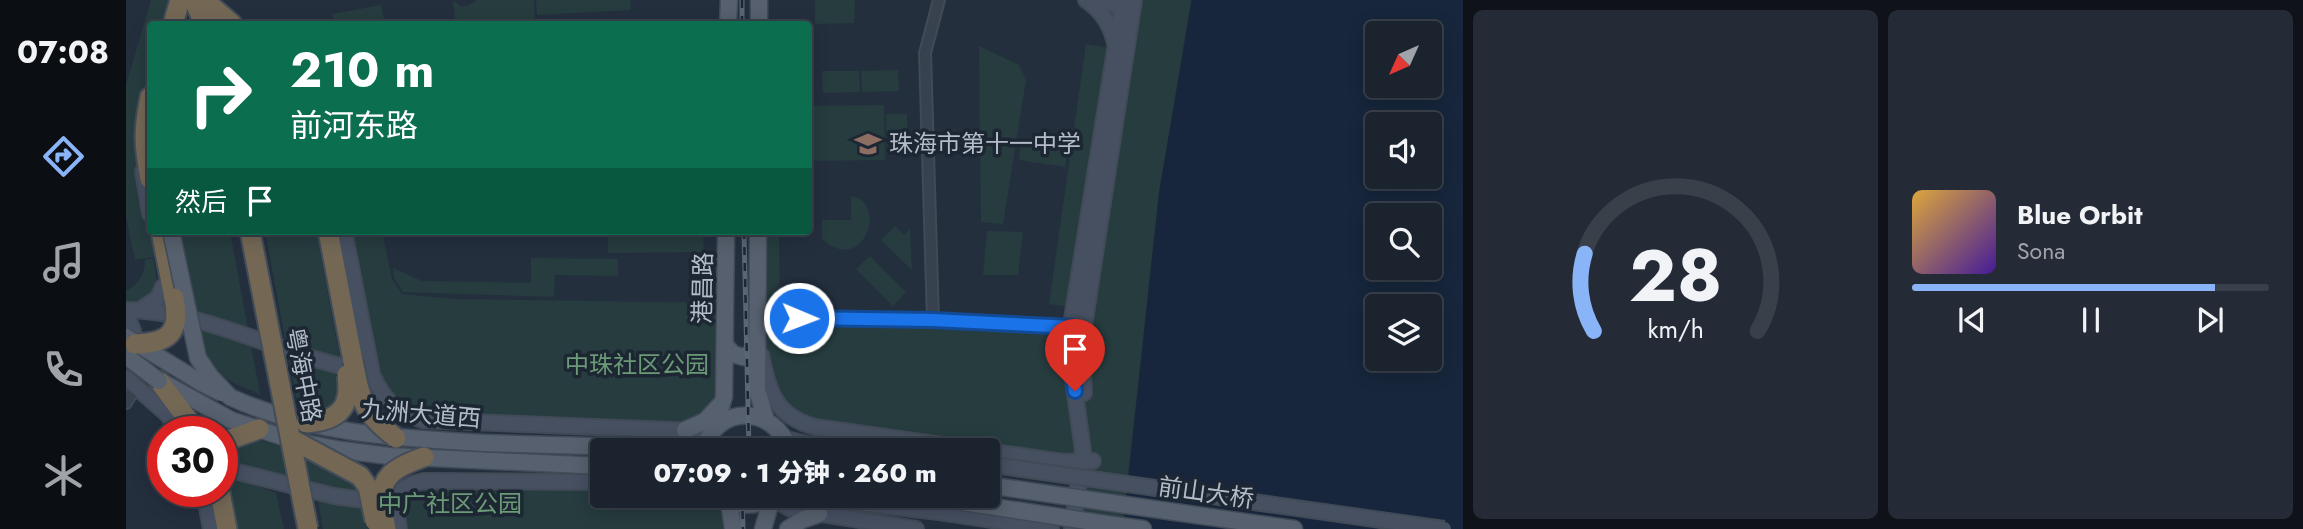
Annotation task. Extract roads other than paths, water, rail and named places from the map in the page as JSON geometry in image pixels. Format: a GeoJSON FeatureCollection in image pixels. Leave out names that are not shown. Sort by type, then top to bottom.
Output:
{"type":"FeatureCollection","features":[{"type":"Feature","properties":{"kind":"highway"},"geometry":{"type":"LineString","coordinates":[[174,21],[182,0]]}},
{"type":"Feature","properties":{"kind":"highway"},"geometry":{"type":"LineString","coordinates":[[182,0],[190,21]]}},
{"type":"Feature","properties":{"kind":"highway"},"geometry":{"type":"LineString","coordinates":[[194,0],[203,21]]}},
{"type":"Feature","properties":{"kind":"highway"},"geometry":{"type":"LineString","coordinates":[[204,0],[230,21]]}},
{"type":"Feature","properties":{"kind":"highway"},"geometry":{"type":"LineString","coordinates":[[147,110],[144,124],[147,163]]}},
{"type":"Feature","properties":{"kind":"highway"},"geometry":{"type":"LineString","coordinates":[[129,346],[154,342],[169,335],[177,321],[166,299],[161,235]]}},
{"type":"Feature","properties":{"kind":"highway","name":"粤海中路"},"geometry":{"type":"LineString","coordinates":[[238,235],[295,529]]}},
{"type":"Feature","properties":{"kind":"highway","name":"粤海中路"},"geometry":{"type":"LineString","coordinates":[[251,235],[308,529]]}},
{"type":"Feature","properties":{"kind":"highway"},"geometry":{"type":"LineString","coordinates":[[321,235],[349,361],[361,399],[374,420],[396,438]]}},
{"type":"Feature","properties":{"kind":"highway"},"geometry":{"type":"LineString","coordinates":[[306,424],[325,421],[336,415],[345,406],[348,387],[349,361],[329,235]]}},
{"type":"Feature","properties":{"kind":"highway"},"geometry":{"type":"LineString","coordinates":[[159,381],[185,416]]}},
{"type":"Feature","properties":{"kind":"highway"},"geometry":{"type":"LineString","coordinates":[[238,437],[259,429]]}},
{"type":"Feature","properties":{"kind":"highway"},"geometry":{"type":"LineString","coordinates":[[295,441],[360,476],[386,522]]}},
{"type":"Feature","properties":{"kind":"highway"},"geometry":{"type":"LineString","coordinates":[[386,522],[380,495],[386,479],[400,467],[424,457]]}},
{"type":"Feature","properties":{"kind":"highway"},"geometry":{"type":"LineString","coordinates":[[217,507],[221,529]]}},
{"type":"Feature","properties":{"kind":"highway"},"geometry":{"type":"LineString","coordinates":[[223,507],[227,529]]}},
{"type":"Feature","properties":{"kind":"main road"},"geometry":{"type":"LineString","coordinates":[[728,21],[729,0]]}},
{"type":"Feature","properties":{"kind":"main road"},"geometry":{"type":"LineString","coordinates":[[759,0],[759,21]]}},
{"type":"Feature","properties":{"kind":"main road"},"geometry":{"type":"LineString","coordinates":[[1086,0],[1107,21],[1115,47]]}},
{"type":"Feature","properties":{"kind":"main road"},"geometry":{"type":"LineString","coordinates":[[1097,0],[1126,2]]}},
{"type":"Feature","properties":{"kind":"main road"},"geometry":{"type":"LineString","coordinates":[[1072,529],[1088,461],[1071,366],[1072,327],[1115,47],[1126,2]]}},
{"type":"Feature","properties":{"kind":"main road"},"geometry":{"type":"LineString","coordinates":[[1082,529],[1088,461],[1081,345],[1126,2]]}},
{"type":"Feature","properties":{"kind":"main road"},"geometry":{"type":"LineString","coordinates":[[144,124],[140,144],[147,196]]}},
{"type":"Feature","properties":{"kind":"main road"},"geometry":{"type":"LineString","coordinates":[[154,235],[166,299]]}},
{"type":"Feature","properties":{"kind":"main road"},"geometry":{"type":"LineString","coordinates":[[172,235],[198,358],[210,376],[230,397]]}},
{"type":"Feature","properties":{"kind":"main road"},"geometry":{"type":"LineString","coordinates":[[345,235],[372,374],[379,391],[397,410],[423,420],[685,430],[715,427],[727,419],[754,416],[777,428],[784,438]]}},
{"type":"Feature","properties":{"kind":"main road","name":"港昌路"},"geometry":{"type":"LineString","coordinates":[[707,438],[715,427],[724,397],[726,235]]}},
{"type":"Feature","properties":{"kind":"main road"},"geometry":{"type":"LineString","coordinates":[[758,235],[757,390],[766,420]]}},
{"type":"Feature","properties":{"kind":"main road"},"geometry":{"type":"LineString","coordinates":[[131,311],[158,298],[166,299],[210,323],[337,366],[372,374]]}},
{"type":"Feature","properties":{"kind":"main road"},"geometry":{"type":"LineString","coordinates":[[131,311],[166,299]]}},
{"type":"Feature","properties":{"kind":"main road"},"geometry":{"type":"LineString","coordinates":[[131,311],[137,361],[131,382],[168,416]]}},
{"type":"Feature","properties":{"kind":"main road"},"geometry":{"type":"LineString","coordinates":[[724,345],[733,354],[743,357],[751,353],[757,341]]}},
{"type":"Feature","properties":{"kind":"main road"},"geometry":{"type":"LineString","coordinates":[[757,341],[772,396],[795,421],[815,428],[889,438]]}},
{"type":"Feature","properties":{"kind":"main road","name":"九洲大道西"},"geometry":{"type":"LineString","coordinates":[[129,346],[250,406],[306,424],[396,438],[590,445]]}},
{"type":"Feature","properties":{"kind":"main road","name":"九洲大道西"},"geometry":{"type":"LineString","coordinates":[[129,346],[159,381],[231,420],[295,441],[342,450],[424,457],[590,465]]}},
{"type":"Feature","properties":{"kind":"main road"},"geometry":{"type":"LineString","coordinates":[[685,430],[712,415],[724,397]]}},
{"type":"Feature","properties":{"kind":"main road"},"geometry":{"type":"LineString","coordinates":[[1000,453],[1063,461],[1088,461]]}},
{"type":"Feature","properties":{"kind":"main road"},"geometry":{"type":"LineString","coordinates":[[1000,466],[1444,529]]}},
{"type":"Feature","properties":{"kind":"main road"},"geometry":{"type":"LineString","coordinates":[[238,472],[334,496],[386,522],[398,495],[411,484],[424,481],[590,482]]}},
{"type":"Feature","properties":{"kind":"main road","name":"前山大桥"},"geometry":{"type":"LineString","coordinates":[[1000,487],[1294,529]]}},
{"type":"Feature","properties":{"kind":"main road"},"geometry":{"type":"LineString","coordinates":[[207,507],[211,529]]}},
{"type":"Feature","properties":{"kind":"main road"},"geometry":{"type":"LineString","coordinates":[[726,508],[733,529]]}},
{"type":"Feature","properties":{"kind":"main road"},"geometry":{"type":"LineString","coordinates":[[763,529],[770,508]]}},
{"type":"Feature","properties":{"kind":"main road"},"geometry":{"type":"LineString","coordinates":[[790,508],[916,529]]}},
{"type":"Feature","properties":{"kind":"main road"},"geometry":{"type":"LineString","coordinates":[[903,508],[1051,529]]}},
{"type":"Feature","properties":{"kind":"main road","name":"前山大桥"},"geometry":{"type":"LineString","coordinates":[[1000,508],[1143,529]]}},
{"type":"Feature","properties":{"kind":"main road"},"geometry":{"type":"LineString","coordinates":[[788,529],[819,514]]}},
{"type":"Feature","properties":{"kind":"street"},"geometry":{"type":"LineString","coordinates":[[933,320],[925,53],[939,0]]}},
{"type":"Feature","properties":{"kind":"street"},"geometry":{"type":"LineString","coordinates":[[758,317],[933,320],[1072,327]]}},
{"type":"Feature","properties":{"kind":"street"},"geometry":{"type":"LineString","coordinates":[[126,403],[131,382]]}},
{"type":"Feature","properties":{"kind":"water"},"geometry":{"type":"Polygon","coordinates":[[[1192,0],[1463,0],[1463,529],[1123,529],[1159,193],[1192,0]]]}},
{"type":"Feature","properties":{"kind":"railway"},"geometry":{"type":"LineString","coordinates":[[742,0],[742,21]]}},
{"type":"Feature","properties":{"kind":"railway"},"geometry":{"type":"LineString","coordinates":[[744,235],[749,438]]}},
{"type":"Feature","properties":{"kind":"railway"},"geometry":{"type":"LineString","coordinates":[[742,508],[743,529]]}},
{"type":"Feature","properties":{"kind":"place","name":"珠海市第十一中学"},"geometry":{"type":"Point","coordinates":[868,144]}},
{"type":"Feature","properties":{"kind":"park label","name":"中珠社区公园"},"geometry":{"type":"Point","coordinates":[637,365]}},
{"type":"Feature","properties":{"kind":"park label","name":"中广社区公园"},"geometry":{"type":"Point","coordinates":[450,504]}}]}
